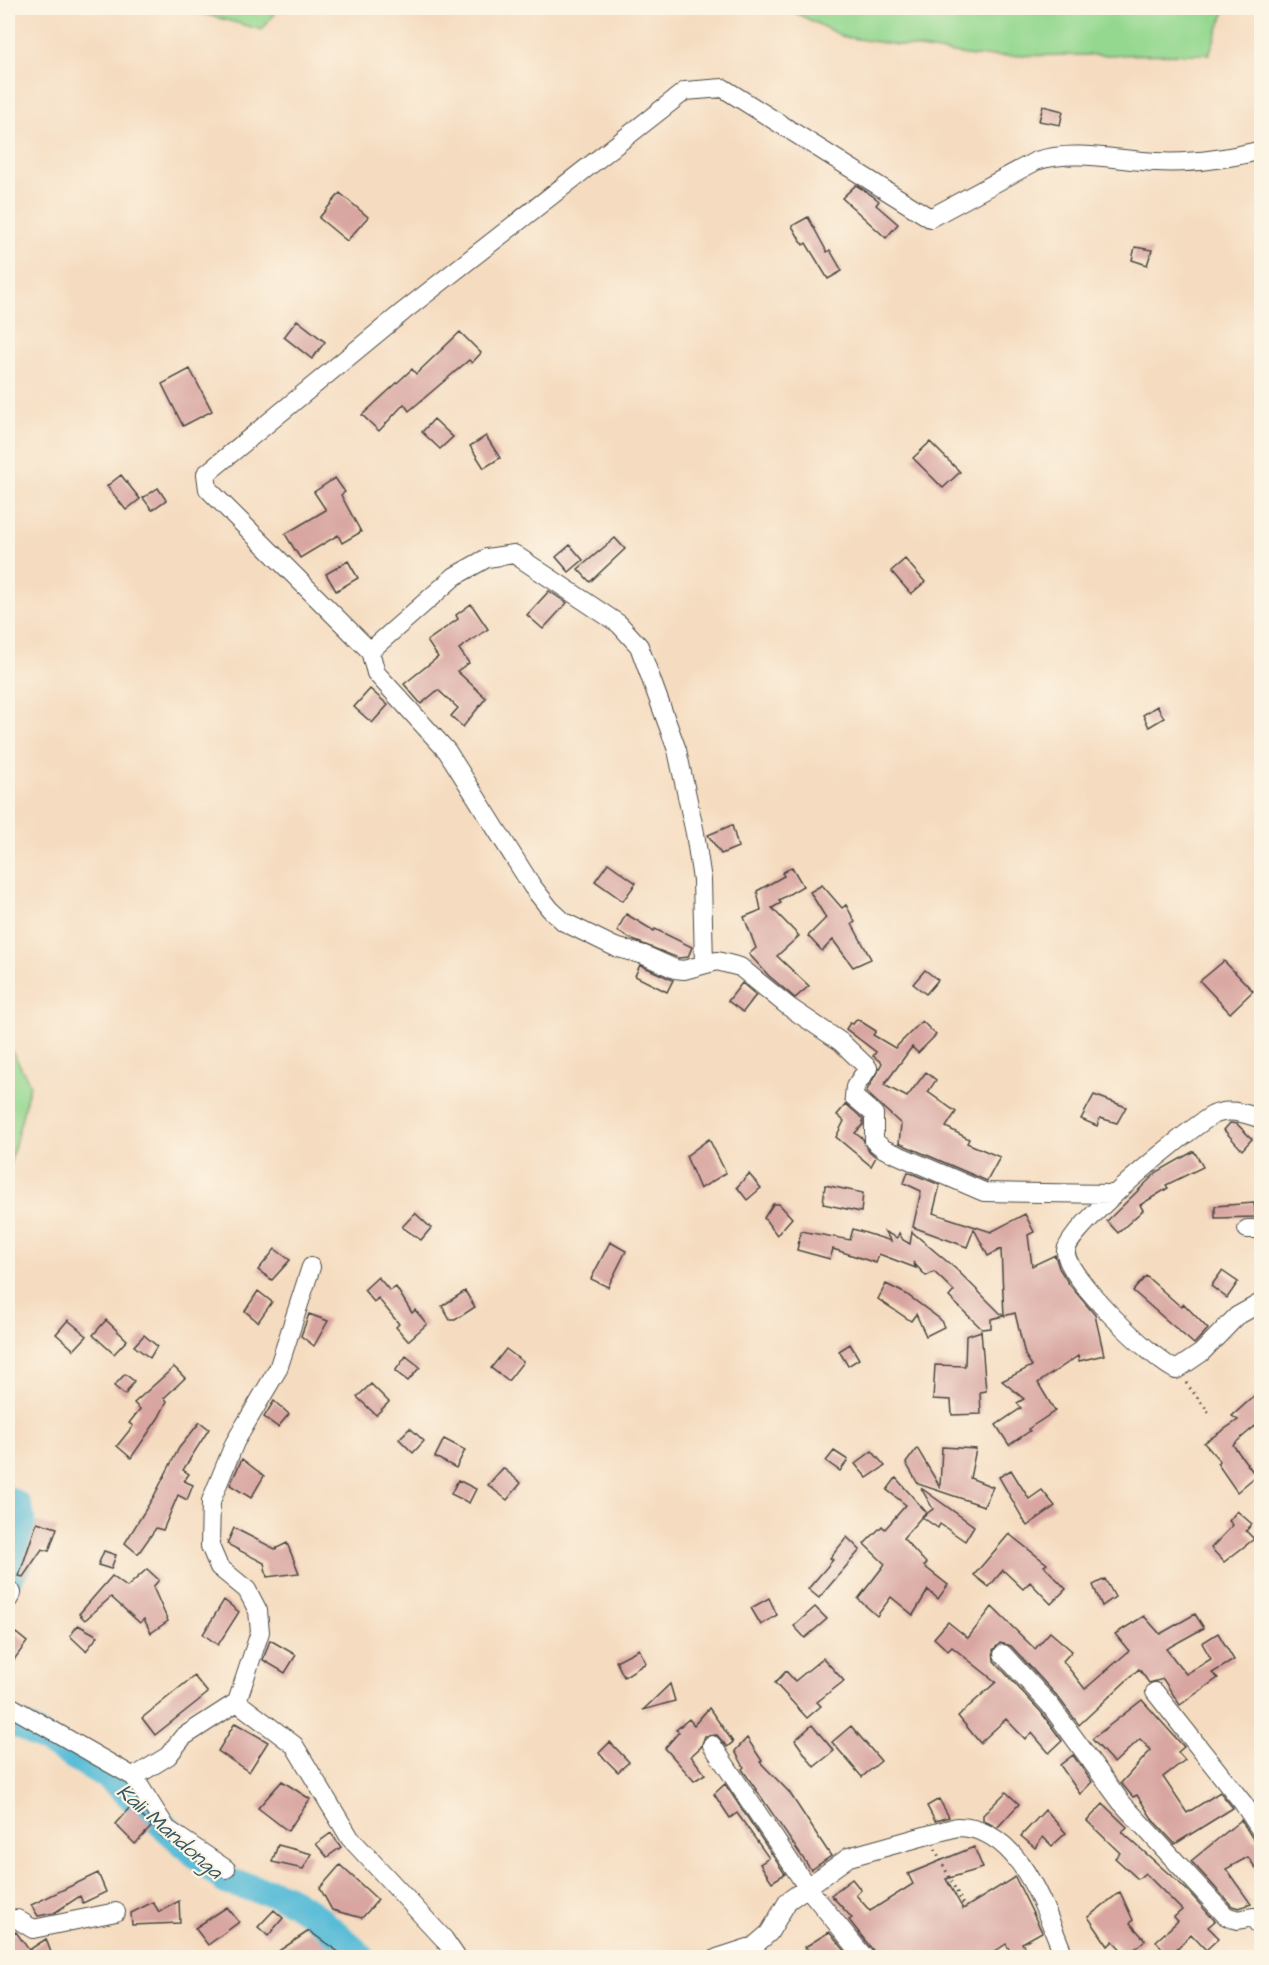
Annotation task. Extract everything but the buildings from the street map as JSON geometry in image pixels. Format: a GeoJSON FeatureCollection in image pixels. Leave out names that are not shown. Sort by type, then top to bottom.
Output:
{"type":"FeatureCollection","features":[{"type":"Feature","properties":{"kind":"street"},"geometry":{"type":"LineString","coordinates":[[1112,1194],[984,1192],[884,1149],[874,1141],[874,1114],[854,1097],[855,1087],[868,1068],[865,1063],[841,1041],[789,1007],[740,967],[717,961],[684,970],[675,969],[644,955],[615,947],[564,922],[550,909],[447,751],[376,673],[369,651],[208,489],[206,474],[412,303],[686,91],[723,87],[930,218],[1026,166],[1054,155],[1159,162],[1202,162],[1218,161],[1262,150]]}},
{"type":"Feature","properties":{"kind":"street"},"geometry":{"type":"LineString","coordinates":[[369,651],[455,576],[487,558],[514,554],[619,624],[639,646],[677,750],[702,880],[704,964]]}},
{"type":"Feature","properties":{"kind":"street"},"geometry":{"type":"LineString","coordinates":[[1262,1119],[1235,1111],[1213,1115],[1112,1194],[1068,1242],[1066,1258],[1081,1280],[1131,1336],[1164,1364],[1176,1370],[1201,1353],[1237,1316],[1262,1302]]}},
{"type":"Feature","properties":{"kind":"street"},"geometry":{"type":"LineString","coordinates":[[134,1778],[168,1756],[183,1737],[237,1702],[260,1632],[258,1611],[247,1590],[219,1567],[210,1546],[211,1501],[236,1442],[278,1369],[311,1267]]}},
{"type":"Feature","properties":{"kind":"street"},"geometry":{"type":"LineString","coordinates":[[1003,1654],[1050,1705],[1121,1802],[1226,1916],[1238,1920],[1259,1918]]}},
{"type":"Feature","properties":{"kind":"street"},"geometry":{"type":"LineString","coordinates":[[1155,1692],[1243,1803],[1262,1832]]}},
{"type":"Feature","properties":{"kind":"street"},"geometry":{"type":"LineString","coordinates":[[237,1702],[294,1745],[350,1838],[444,1939],[457,1958]]}},
{"type":"Feature","properties":{"kind":"street"},"geometry":{"type":"LineString","coordinates":[[8,1705],[134,1778],[163,1833],[226,1869]]}},
{"type":"Feature","properties":{"kind":"street"},"geometry":{"type":"LineString","coordinates":[[712,1745],[807,1887],[865,1958]]}},
{"type":"Feature","properties":{"kind":"street"},"geometry":{"type":"LineString","coordinates":[[717,1958],[754,1946],[769,1933],[784,1905],[849,1857],[929,1834],[968,1827],[991,1835],[1014,1856],[1037,1893],[1065,1958]]}},
{"type":"Feature","properties":{"kind":"street"},"geometry":{"type":"LineString","coordinates":[[8,1919],[17,1919],[33,1929],[116,1912]]}},
{"type":"Feature","properties":{"kind":"path"},"geometry":{"type":"LineString","coordinates":[[1176,1370],[1210,1414]]}},
{"type":"Feature","properties":{"kind":"path"},"geometry":{"type":"LineString","coordinates":[[929,1834],[947,1877],[963,1904]]}},
{"type":"Feature","properties":{"kind":"green space"},"geometry":{"type":"Polygon","coordinates":[[[182,8],[278,8],[262,30],[182,8]]]}},
{"type":"Feature","properties":{"kind":"green space"},"geometry":{"type":"Polygon","coordinates":[[[786,8],[1226,8],[1209,54],[973,56],[844,37],[786,8]]]}},
{"type":"Feature","properties":{"kind":"green space"},"geometry":{"type":"Polygon","coordinates":[[[8,1044],[30,1084],[8,1173],[8,1044]]]}},
{"type":"Feature","properties":{"kind":"waterway","name":"Kali Mandonga"},"geometry":{"type":"LineString","coordinates":[[8,1500],[18,1506],[24,1535],[19,1560],[8,1577]]}},
{"type":"Feature","properties":{"kind":"waterway","name":"Kali Mandonga"},"geometry":{"type":"LineString","coordinates":[[8,1722],[24,1727],[109,1777],[226,1881],[276,1894],[299,1905],[362,1958]]}}]}
